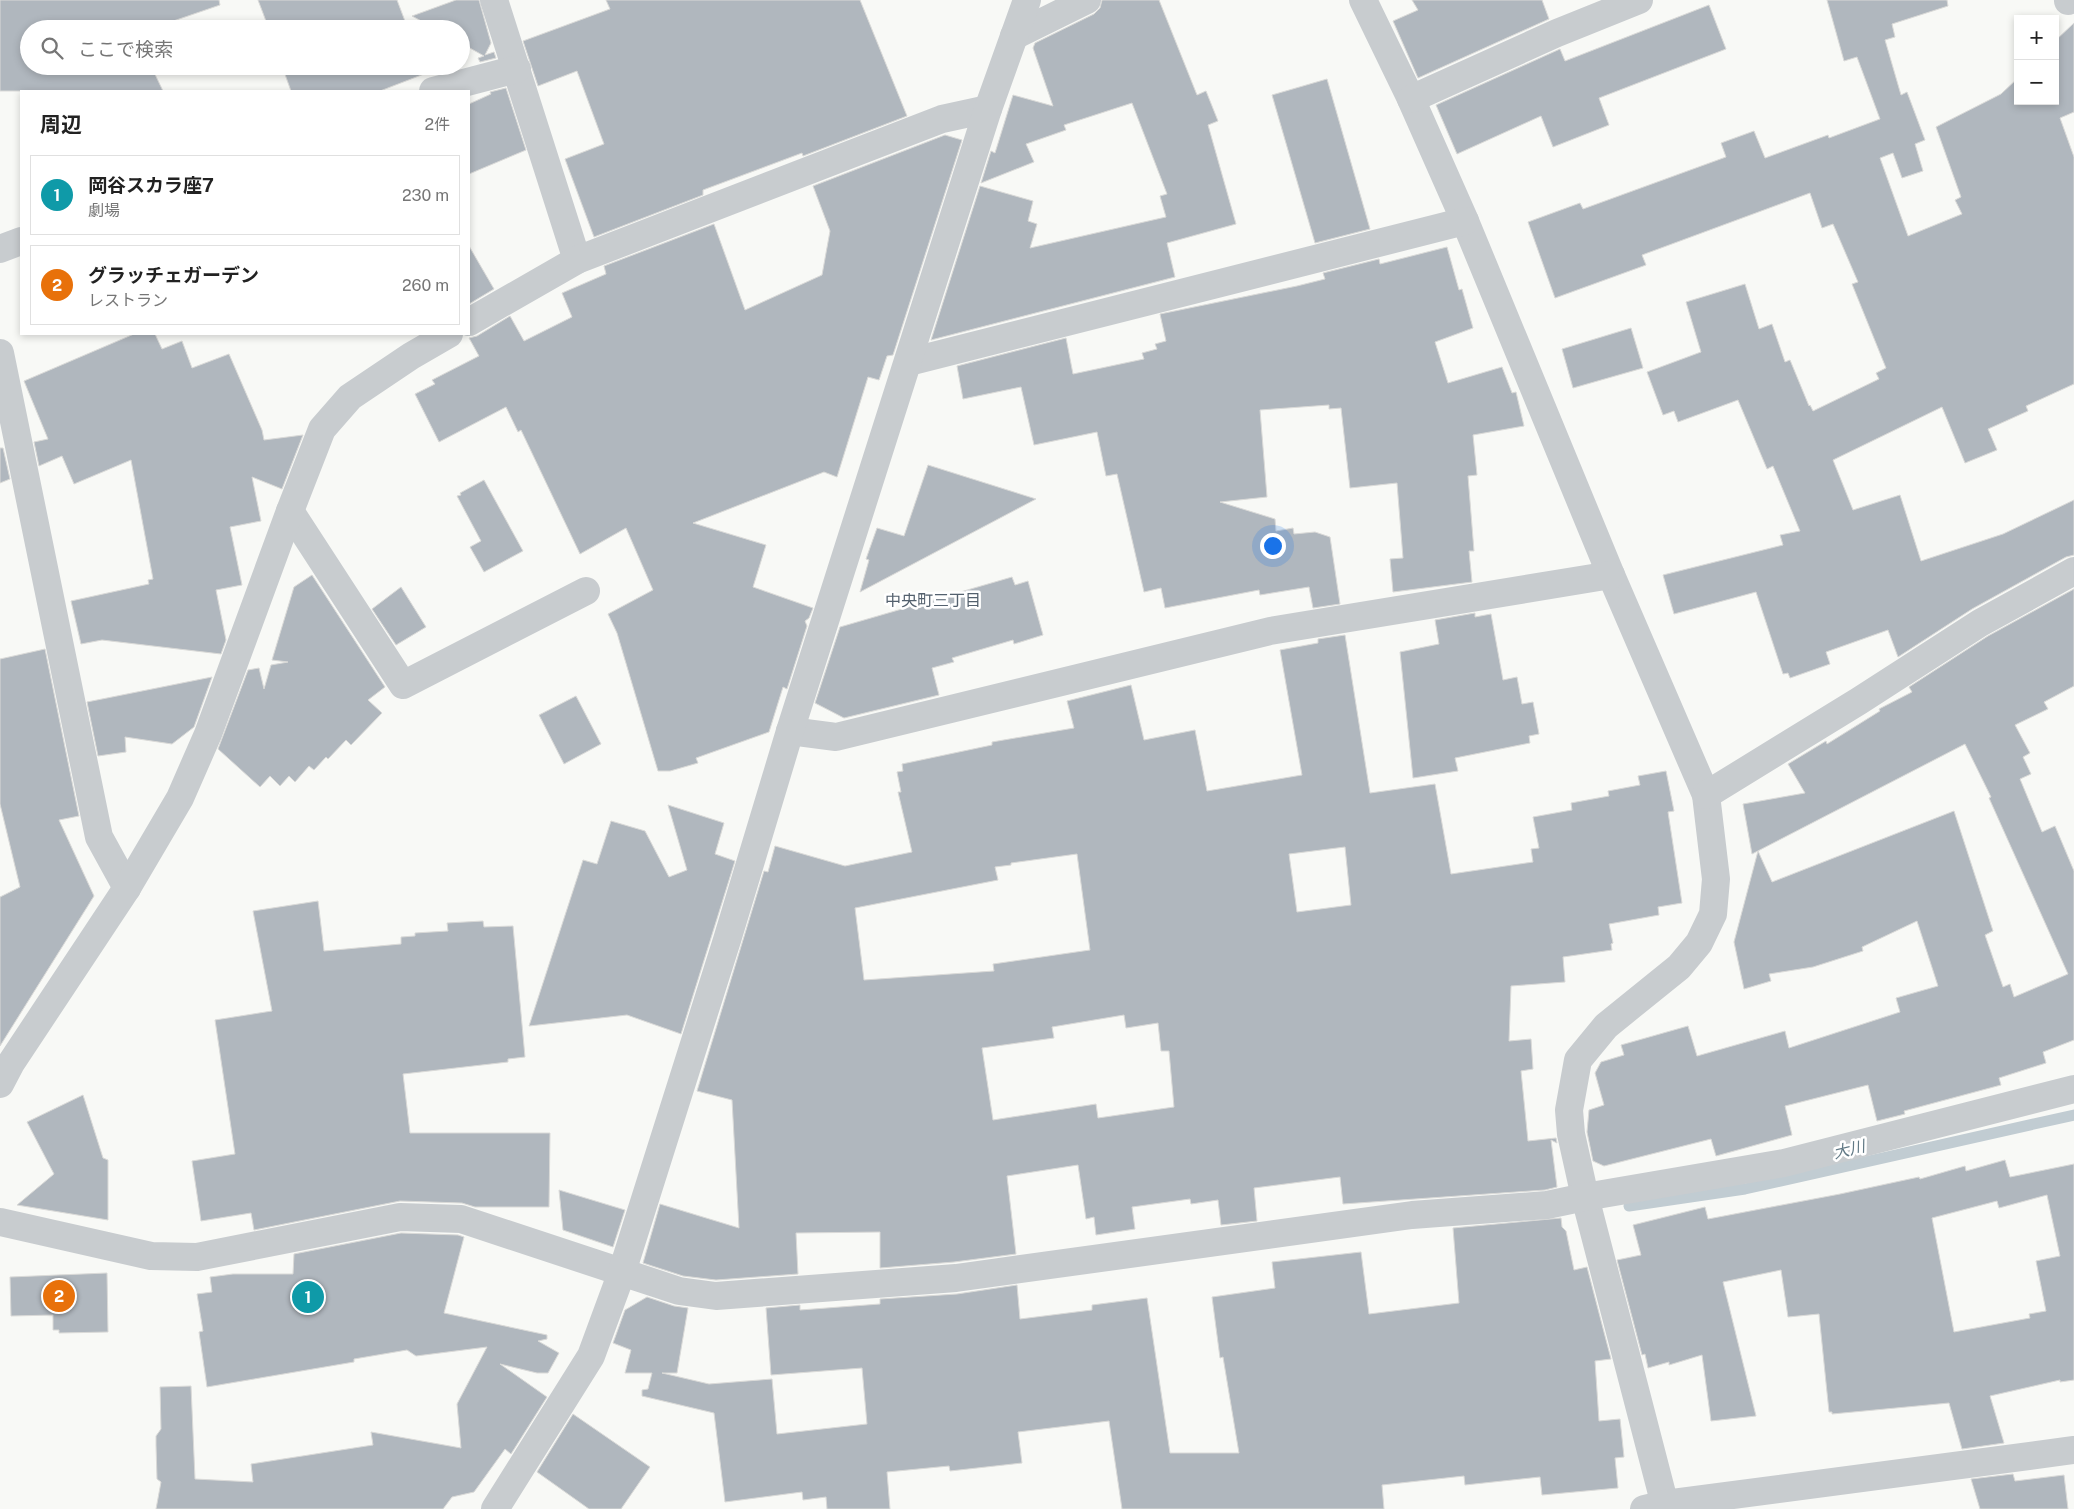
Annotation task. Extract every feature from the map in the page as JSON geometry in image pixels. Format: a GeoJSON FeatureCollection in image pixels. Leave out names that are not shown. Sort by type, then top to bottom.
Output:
{"type":"FeatureCollection","features":[{"type":"Feature","properties":{"kind":"street"},"geometry":{"type":"LineString","coordinates":[[494,0],[577,260]]}},
{"type":"Feature","properties":{"kind":"street"},"geometry":{"type":"LineString","coordinates":[[494,1509],[591,1356],[622,1272],[727,940],[790,731],[988,109],[1027,0]]}},
{"type":"Feature","properties":{"kind":"street"},"geometry":{"type":"LineString","coordinates":[[1014,36],[1087,0]]}},
{"type":"Feature","properties":{"kind":"street"},"geometry":{"type":"LineString","coordinates":[[1363,0],[1411,99],[1465,221],[1611,575],[1706,796],[1716,879],[1713,914],[1699,944],[1679,967],[1606,1026],[1578,1060],[1569,1110],[1571,1134],[1585,1197],[1658,1507],[2074,1450]]}},
{"type":"Feature","properties":{"kind":"street"},"geometry":{"type":"LineString","coordinates":[[1411,99],[1557,33],[1639,0]]}},
{"type":"Feature","properties":{"kind":"street"},"geometry":{"type":"LineString","coordinates":[[437,90],[517,69]]}},
{"type":"Feature","properties":{"kind":"street"},"geometry":{"type":"LineString","coordinates":[[470,321],[577,260],[942,119],[988,109]]}},
{"type":"Feature","properties":{"kind":"street"},"geometry":{"type":"LineString","coordinates":[[909,362],[1465,221]]}},
{"type":"Feature","properties":{"kind":"street"},"geometry":{"type":"LineString","coordinates":[[0,249],[20,241]]}},
{"type":"Feature","properties":{"kind":"street"},"geometry":{"type":"LineString","coordinates":[[0,1084],[11,1063],[127,888],[180,798],[208,734],[322,429],[350,397],[411,356],[447,335]]}},
{"type":"Feature","properties":{"kind":"street"},"geometry":{"type":"LineString","coordinates":[[0,353],[99,837],[127,888]]}},
{"type":"Feature","properties":{"kind":"street"},"geometry":{"type":"LineString","coordinates":[[290,511],[403,685],[586,591]]}},
{"type":"Feature","properties":{"kind":"street"},"geometry":{"type":"LineString","coordinates":[[1706,796],[1980,623],[2074,571]]}},
{"type":"Feature","properties":{"kind":"street"},"geometry":{"type":"LineString","coordinates":[[790,731],[836,737],[1270,631],[1611,575]]}},
{"type":"Feature","properties":{"kind":"street"},"geometry":{"type":"LineString","coordinates":[[0,1222],[152,1256],[197,1257],[400,1217],[461,1219],[679,1291],[716,1296],[966,1277],[1412,1215],[1547,1205],[1784,1163],[2074,1089]]}},
{"type":"Feature","properties":{"kind":"building"},"geometry":{"type":"Polygon","coordinates":[[[0,0],[219,0],[220,5],[176,20],[20,20],[20,75],[155,75],[163,90],[0,91],[0,0]]]}},
{"type":"Feature","properties":{"kind":"building"},"geometry":{"type":"Polygon","coordinates":[[[258,0],[397,0],[405,20],[266,20],[258,0]]]}},
{"type":"Feature","properties":{"kind":"building"},"geometry":{"type":"Polygon","coordinates":[[[456,0],[479,0],[491,43],[485,55],[494,52],[496,58],[480,62],[478,58],[484,56],[470,48],[470,20],[419,20],[412,16],[456,0]]]}},
{"type":"Feature","properties":{"kind":"building"},"geometry":{"type":"Polygon","coordinates":[[[606,0],[860,0],[907,116],[803,156],[802,153],[703,190],[703,195],[594,237],[565,159],[604,144],[577,71],[538,86],[523,41],[610,9],[606,0]]]}},
{"type":"Feature","properties":{"kind":"building"},"geometry":{"type":"Polygon","coordinates":[[[1102,0],[1159,0],[1197,95],[1206,91],[1218,121],[1208,125],[1236,224],[1167,243],[1175,277],[931,340],[980,186],[1033,201],[1028,221],[1037,224],[1030,248],[1166,217],[1160,196],[1167,194],[1132,103],[1064,125],[1066,130],[1026,144],[1034,162],[981,183],[991,151],[995,153],[1013,95],[1053,106],[1033,48],[1035,43],[1094,14],[1100,8],[1102,0]]]}},
{"type":"Feature","properties":{"kind":"building"},"geometry":{"type":"Polygon","coordinates":[[[1412,0],[1542,0],[1549,19],[1418,78],[1393,21],[1418,10],[1412,0]]]}},
{"type":"Feature","properties":{"kind":"building"},"geometry":{"type":"Polygon","coordinates":[[[1827,0],[1947,0],[1948,6],[1892,24],[1895,37],[1885,40],[1901,95],[1907,92],[1925,140],[1915,144],[1923,171],[1902,178],[1893,153],[1880,158],[1908,236],[1962,214],[1955,200],[1961,197],[1936,127],[2001,94],[2014,82],[2014,105],[2059,105],[2059,37],[2074,23],[2074,112],[2060,118],[2074,157],[2074,384],[2026,406],[2028,411],[1988,429],[1997,450],[1965,463],[1942,407],[1833,460],[1853,510],[1900,495],[1921,561],[2003,534],[2074,500],[2074,555],[2066,557],[1972,609],[1898,657],[1888,630],[1826,652],[1830,664],[1790,678],[1788,673],[1783,674],[1756,592],[1674,614],[1663,575],[1783,545],[1780,535],[1800,531],[1773,466],[1767,469],[1738,400],[1678,422],[1674,411],[1663,415],[1647,372],[1701,352],[1686,302],[1745,284],[1759,329],[1772,324],[1785,362],[1790,360],[1809,406],[1813,411],[1879,379],[1876,373],[1886,368],[1852,284],[1858,282],[1833,224],[1822,228],[1810,193],[1642,255],[1646,265],[1555,298],[1528,222],[1580,203],[1583,209],[1726,157],[1721,143],[1754,131],[1765,158],[1828,135],[1829,138],[1880,119],[1857,57],[1844,61],[1827,0]]]}},
{"type":"Feature","properties":{"kind":"building"},"geometry":{"type":"Polygon","coordinates":[[[1709,5],[1726,49],[1599,98],[1609,125],[1553,147],[1541,116],[1457,154],[1436,105],[1560,49],[1565,61],[1709,5]]]}},
{"type":"Feature","properties":{"kind":"building"},"geometry":{"type":"Polygon","coordinates":[[[285,75],[421,75],[383,90],[291,90],[285,75]]]}},
{"type":"Feature","properties":{"kind":"building"},"geometry":{"type":"Polygon","coordinates":[[[1327,79],[1370,229],[1315,243],[1272,95],[1327,79]]]}},
{"type":"Feature","properties":{"kind":"building"},"geometry":{"type":"Polygon","coordinates":[[[506,88],[526,150],[470,174],[470,104],[491,94],[490,92],[506,88]]]}},
{"type":"Feature","properties":{"kind":"building"},"geometry":{"type":"Polygon","coordinates":[[[945,135],[962,140],[893,355],[887,356],[879,380],[868,377],[837,477],[824,472],[693,523],[766,545],[753,587],[813,608],[809,618],[805,621],[807,626],[787,689],[783,687],[769,732],[696,758],[698,763],[670,771],[658,771],[617,633],[608,614],[653,590],[626,528],[580,554],[521,430],[518,432],[506,407],[439,442],[415,394],[435,384],[432,380],[479,356],[469,338],[477,336],[510,316],[524,341],[572,317],[562,293],[606,274],[604,266],[714,224],[745,310],[822,275],[830,231],[813,186],[945,135]]]}},
{"type":"Feature","properties":{"kind":"building"},"geometry":{"type":"Polygon","coordinates":[[[1447,247],[1459,290],[1462,289],[1473,328],[1435,342],[1448,383],[1502,367],[1512,393],[1516,392],[1524,426],[1473,435],[1477,475],[1468,476],[1474,551],[1469,551],[1472,582],[1393,592],[1390,559],[1403,558],[1397,483],[1350,488],[1341,408],[1329,409],[1329,405],[1260,410],[1267,497],[1220,502],[1275,519],[1276,531],[1293,528],[1294,534],[1315,532],[1330,537],[1340,604],[1313,608],[1309,587],[1260,595],[1259,590],[1165,608],[1161,588],[1144,592],[1117,474],[1106,476],[1097,432],[1034,445],[1021,387],[963,399],[957,366],[1066,338],[1073,374],[1144,359],[1142,353],[1157,349],[1155,344],[1166,341],[1160,314],[1297,286],[1325,279],[1323,273],[1379,259],[1380,264],[1447,247]]]}},
{"type":"Feature","properties":{"kind":"building"},"geometry":{"type":"Polygon","coordinates":[[[470,248],[494,289],[470,303],[470,248]]]}},
{"type":"Feature","properties":{"kind":"building"},"geometry":{"type":"Polygon","coordinates":[[[1631,328],[1643,368],[1573,388],[1562,349],[1631,328]]]}},
{"type":"Feature","properties":{"kind":"building"},"geometry":{"type":"Polygon","coordinates":[[[132,335],[155,335],[162,349],[182,341],[192,368],[229,354],[262,430],[264,440],[303,435],[282,489],[252,477],[261,521],[230,527],[242,585],[216,590],[226,640],[221,654],[102,640],[81,644],[71,601],[149,584],[148,580],[153,579],[131,460],[74,484],[62,456],[39,466],[34,442],[48,439],[24,381],[132,335]]]}},
{"type":"Feature","properties":{"kind":"building"},"geometry":{"type":"Polygon","coordinates":[[[0,448],[3,448],[10,479],[0,483],[0,448]]]}},
{"type":"Feature","properties":{"kind":"building"},"geometry":{"type":"Polygon","coordinates":[[[928,465],[1036,499],[860,592],[869,560],[866,559],[877,528],[904,536],[928,465]]]}},
{"type":"Feature","properties":{"kind":"building"},"geometry":{"type":"Polygon","coordinates":[[[484,480],[523,551],[484,572],[470,547],[481,541],[457,496],[484,480]]]}},
{"type":"Feature","properties":{"kind":"building"},"geometry":{"type":"Polygon","coordinates":[[[312,575],[385,687],[368,700],[382,713],[351,745],[346,740],[328,759],[326,757],[314,770],[309,766],[295,782],[289,776],[280,786],[270,776],[260,787],[218,749],[248,670],[259,668],[264,689],[271,665],[288,662],[272,660],[294,587],[312,575]]]}},
{"type":"Feature","properties":{"kind":"building"},"geometry":{"type":"Polygon","coordinates":[[[1012,577],[1015,585],[1028,581],[1043,635],[1014,644],[1013,640],[952,658],[954,662],[932,668],[939,695],[844,718],[815,703],[840,627],[1012,577]]]}},
{"type":"Feature","properties":{"kind":"building"},"geometry":{"type":"Polygon","coordinates":[[[401,587],[426,627],[396,645],[372,609],[401,587]]]}},
{"type":"Feature","properties":{"kind":"building"},"geometry":{"type":"Polygon","coordinates":[[[2074,589],[2074,686],[2044,702],[2048,709],[2015,725],[2030,753],[2023,757],[2031,774],[2020,779],[2042,832],[2055,826],[2074,871],[2074,1040],[2043,1052],[2046,1063],[1999,1078],[2001,1085],[1904,1111],[1905,1114],[1877,1121],[1868,1085],[1785,1106],[1792,1135],[1716,1156],[1711,1139],[1604,1166],[1593,1161],[1587,1132],[1589,1110],[1604,1105],[1595,1073],[1601,1062],[1624,1055],[1621,1045],[1688,1026],[1697,1056],[1785,1031],[1789,1048],[1900,1012],[1896,998],[1938,986],[1917,921],[1862,947],[1863,951],[1813,967],[1769,974],[1771,981],[1744,989],[1734,942],[1758,851],[1772,882],[1954,811],[1993,931],[1985,935],[2003,987],[2010,984],[2014,997],[2068,974],[1989,798],[1991,797],[1965,744],[1752,854],[1743,804],[1805,793],[1788,764],[1826,741],[1827,744],[1880,711],[1879,709],[1912,692],[1909,687],[1988,636],[2074,589]]]}},
{"type":"Feature","properties":{"kind":"building"},"geometry":{"type":"Polygon","coordinates":[[[1475,613],[1475,617],[1491,614],[1503,680],[1517,677],[1522,704],[1533,702],[1539,734],[1529,736],[1530,743],[1455,758],[1458,771],[1413,778],[1400,652],[1439,644],[1435,620],[1475,613]]]}},
{"type":"Feature","properties":{"kind":"building"},"geometry":{"type":"Polygon","coordinates":[[[1345,635],[1370,793],[1435,784],[1451,874],[1533,862],[1531,849],[1539,848],[1533,817],[1572,810],[1571,803],[1609,796],[1608,791],[1640,785],[1638,776],[1666,771],[1674,811],[1668,812],[1682,903],[1658,907],[1659,915],[1609,924],[1613,943],[1611,944],[1612,950],[1563,957],[1565,982],[1511,986],[1509,1041],[1531,1039],[1533,1069],[1521,1071],[1528,1141],[1556,1138],[1557,1143],[1551,1140],[1557,1187],[1545,1190],[1343,1204],[1340,1177],[1254,1188],[1257,1221],[1221,1225],[1218,1200],[1191,1204],[1190,1199],[1132,1207],[1135,1229],[1096,1235],[1094,1217],[1086,1219],[1078,1165],[1007,1176],[1016,1254],[954,1262],[880,1268],[880,1232],[796,1233],[798,1274],[716,1280],[683,1276],[643,1263],[660,1204],[739,1228],[732,1100],[697,1091],[764,871],[768,872],[775,846],[845,866],[912,852],[898,792],[901,792],[897,772],[903,771],[902,764],[992,745],[992,742],[1074,728],[1067,701],[1131,685],[1144,740],[1195,730],[1207,791],[1302,775],[1280,650],[1318,643],[1318,639],[1345,635]],[[1345,847],[1289,854],[1297,912],[1351,905],[1345,847]],[[1077,854],[1011,863],[1011,865],[995,867],[998,880],[855,908],[864,980],[994,971],[993,964],[1090,950],[1077,854]],[[1124,1015],[1052,1027],[1054,1038],[982,1048],[993,1120],[1096,1104],[1098,1118],[1174,1107],[1169,1051],[1161,1051],[1158,1023],[1126,1028],[1124,1015]]]}},
{"type":"Feature","properties":{"kind":"building"},"geometry":{"type":"Polygon","coordinates":[[[45,649],[79,816],[59,820],[94,896],[0,1046],[0,897],[20,887],[0,804],[0,659],[45,649]]]}},
{"type":"Feature","properties":{"kind":"building"},"geometry":{"type":"Polygon","coordinates":[[[212,677],[194,727],[172,744],[125,737],[126,752],[98,756],[87,702],[212,677]]]}},
{"type":"Feature","properties":{"kind":"building"},"geometry":{"type":"Polygon","coordinates":[[[576,696],[601,744],[564,764],[539,715],[576,696]]]}},
{"type":"Feature","properties":{"kind":"building"},"geometry":{"type":"Polygon","coordinates":[[[668,805],[724,823],[715,854],[735,861],[681,1034],[627,1015],[529,1026],[583,860],[597,864],[611,821],[645,831],[669,877],[687,870],[668,805]]]}},
{"type":"Feature","properties":{"kind":"building"},"geometry":{"type":"Polygon","coordinates":[[[318,901],[324,951],[401,944],[401,937],[415,936],[415,933],[448,931],[447,923],[483,921],[484,927],[513,926],[525,1057],[508,1059],[508,1062],[403,1074],[410,1133],[550,1133],[549,1207],[475,1207],[462,1203],[400,1201],[254,1230],[251,1213],[201,1221],[192,1161],[235,1154],[215,1020],[272,1011],[253,911],[318,901]]]}},
{"type":"Feature","properties":{"kind":"building"},"geometry":{"type":"Polygon","coordinates":[[[83,1095],[103,1158],[108,1160],[108,1220],[17,1205],[54,1174],[27,1122],[83,1095]]]}},
{"type":"Feature","properties":{"kind":"building"},"geometry":{"type":"Polygon","coordinates":[[[2005,1160],[2010,1177],[2074,1164],[2074,1380],[2060,1382],[2060,1380],[1990,1396],[2004,1443],[1962,1449],[1949,1403],[1832,1414],[1832,1412],[1829,1412],[1819,1314],[1788,1317],[1781,1270],[1723,1282],[1756,1416],[1711,1421],[1702,1355],[1669,1365],[1669,1362],[1648,1368],[1645,1354],[1642,1355],[1617,1260],[1641,1255],[1633,1225],[1705,1207],[1708,1219],[1919,1177],[1920,1179],[1965,1166],[1966,1171],[2005,1160]],[[2047,1195],[1999,1208],[1997,1201],[1932,1218],[1954,1332],[2030,1318],[2029,1314],[2046,1311],[2036,1261],[2060,1256],[2047,1195]]]}},
{"type":"Feature","properties":{"kind":"building"},"geometry":{"type":"Polygon","coordinates":[[[559,1190],[625,1210],[613,1247],[563,1230],[559,1190]]]}},
{"type":"Feature","properties":{"kind":"building"},"geometry":{"type":"Polygon","coordinates":[[[1561,1218],[1562,1227],[1566,1231],[1574,1270],[1587,1267],[1611,1359],[1595,1361],[1599,1421],[1620,1419],[1624,1457],[1615,1458],[1618,1488],[1542,1495],[1540,1477],[1465,1485],[1464,1476],[1382,1485],[1384,1509],[1122,1509],[1109,1421],[1018,1432],[1022,1463],[950,1471],[949,1466],[887,1472],[890,1509],[827,1509],[826,1497],[803,1500],[802,1492],[725,1502],[714,1413],[642,1396],[642,1390],[648,1389],[652,1373],[625,1373],[631,1350],[613,1343],[625,1310],[647,1297],[674,1306],[688,1308],[677,1373],[662,1373],[709,1384],[772,1379],[777,1434],[867,1424],[862,1368],[771,1375],[766,1308],[800,1305],[800,1310],[880,1304],[880,1299],[957,1294],[1017,1285],[1020,1319],[1092,1310],[1092,1305],[1147,1298],[1170,1453],[1239,1453],[1223,1357],[1220,1358],[1212,1297],[1275,1288],[1272,1262],[1361,1252],[1369,1314],[1459,1303],[1453,1228],[1561,1218]]]}},
{"type":"Feature","properties":{"kind":"building"},"geometry":{"type":"Polygon","coordinates":[[[401,1233],[458,1235],[464,1237],[444,1313],[547,1335],[547,1339],[538,1341],[559,1353],[548,1373],[537,1373],[500,1364],[547,1397],[511,1454],[505,1449],[474,1492],[452,1497],[443,1509],[156,1509],[161,1482],[157,1479],[156,1445],[156,1436],[161,1429],[160,1387],[191,1386],[195,1479],[253,1482],[251,1464],[373,1445],[371,1432],[461,1448],[457,1404],[487,1347],[416,1356],[407,1350],[354,1359],[354,1362],[207,1387],[199,1332],[203,1331],[197,1294],[212,1292],[210,1277],[233,1274],[293,1274],[294,1254],[401,1233]]]}},
{"type":"Feature","properties":{"kind":"building"},"geometry":{"type":"Polygon","coordinates":[[[107,1273],[108,1332],[59,1333],[59,1330],[53,1330],[53,1315],[11,1316],[10,1277],[107,1273]]]}},
{"type":"Feature","properties":{"kind":"building"},"geometry":{"type":"Polygon","coordinates":[[[573,1414],[650,1467],[621,1509],[589,1509],[537,1472],[573,1414]]]}},
{"type":"Feature","properties":{"kind":"building"},"geometry":{"type":"Polygon","coordinates":[[[2013,1474],[2015,1481],[2064,1475],[2068,1509],[1980,1509],[1971,1479],[2013,1474]]]}},
{"type":"Feature","properties":{"kind":"waterway","name":"大川"},"geometry":{"type":"LineString","coordinates":[[1629,1206],[1745,1189],[2074,1115]]}},
{"type":"Feature","properties":{"kind":"place","name":"グラッチェガーデン"},"geometry":{"type":"Point","coordinates":[59,1296]}},
{"type":"Feature","properties":{"kind":"place","name":"岡谷スカラ座7"},"geometry":{"type":"Point","coordinates":[308,1297]}},
{"type":"Feature","properties":{"kind":"district","name":"中央町三丁目"},"geometry":{"type":"Point","coordinates":[933,600]}}]}
